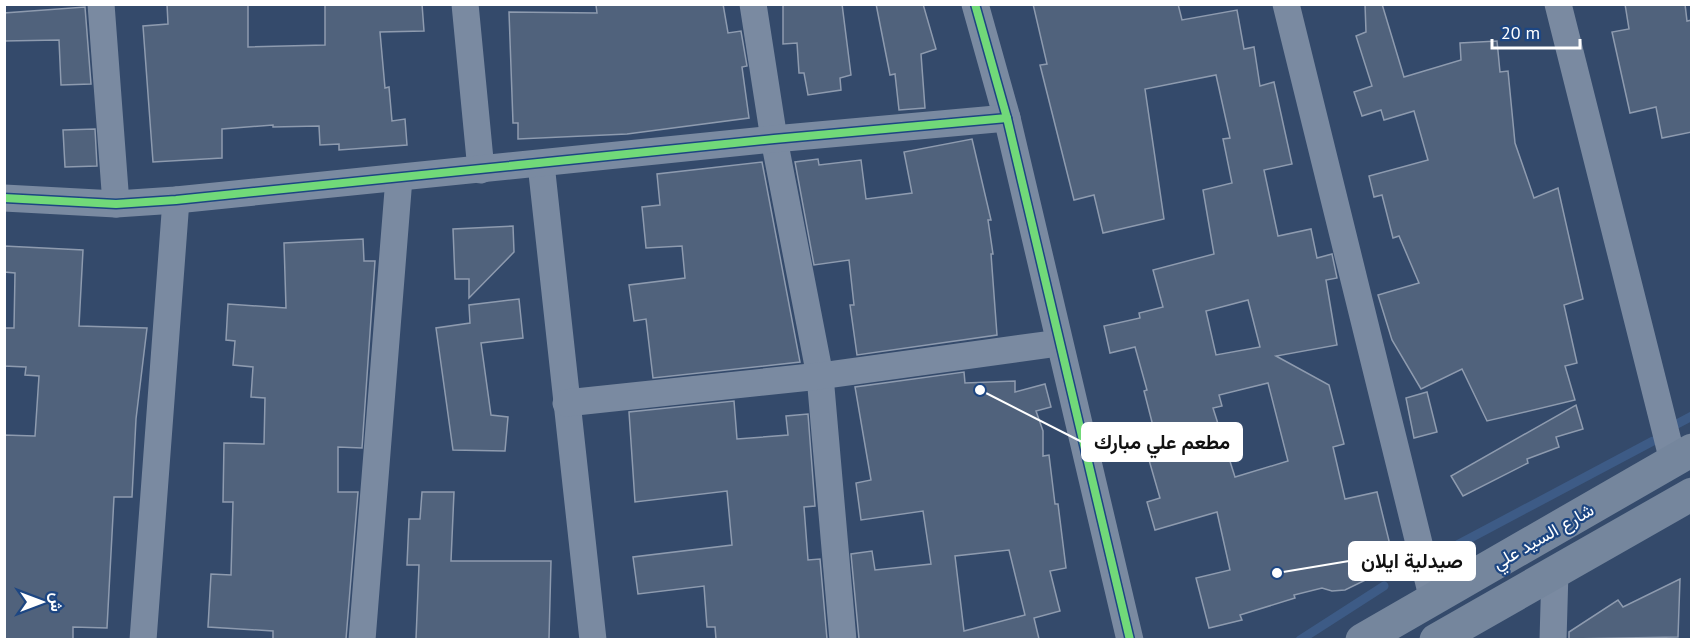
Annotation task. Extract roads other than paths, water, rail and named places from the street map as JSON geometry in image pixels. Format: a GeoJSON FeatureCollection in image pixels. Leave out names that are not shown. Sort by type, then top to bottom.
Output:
{"type":"FeatureCollection","features":[{"type":"Feature","properties":{"kind":"main road","name":"شارع السيد علي"},"geometry":{"type":"LineString","coordinates":[[1362,639],[1682,456]]}},
{"type":"Feature","properties":{"kind":"main road","name":"شارع السيد علي"},"geometry":{"type":"LineString","coordinates":[[1436,639],[1692,494]]}},
{"type":"Feature","properties":{"kind":"street"},"geometry":{"type":"LineString","coordinates":[[101,4],[116,204]]}},
{"type":"Feature","properties":{"kind":"street"},"geometry":{"type":"LineString","coordinates":[[465,4],[482,170]]}},
{"type":"Feature","properties":{"kind":"street"},"geometry":{"type":"LineString","coordinates":[[753,4],[774,139],[820,376],[843,639]]}},
{"type":"Feature","properties":{"kind":"street"},"geometry":{"type":"LineString","coordinates":[[975,4],[1007,118],[1130,639]]}},
{"type":"Feature","properties":{"kind":"street"},"geometry":{"type":"LineString","coordinates":[[1286,4],[1433,600]]}},
{"type":"Feature","properties":{"kind":"street"},"geometry":{"type":"LineString","coordinates":[[1558,4],[1682,456]]}},
{"type":"Feature","properties":{"kind":"street"},"geometry":{"type":"LineString","coordinates":[[4,198],[116,204],[176,200],[774,139],[1007,118]]}},
{"type":"Feature","properties":{"kind":"street"},"geometry":{"type":"LineString","coordinates":[[541,164],[593,639]]}},
{"type":"Feature","properties":{"kind":"street"},"geometry":{"type":"LineString","coordinates":[[362,639],[399,178]]}},
{"type":"Feature","properties":{"kind":"street"},"geometry":{"type":"LineString","coordinates":[[143,639],[176,200]]}},
{"type":"Feature","properties":{"kind":"street"},"geometry":{"type":"LineString","coordinates":[[566,403],[820,376],[1059,343]]}},
{"type":"Feature","properties":{"kind":"street"},"geometry":{"type":"LineString","coordinates":[[1553,639],[1555,571]]}},
{"type":"Feature","properties":{"kind":"waterway"},"geometry":{"type":"LineString","coordinates":[[1675,425],[1692,416]]}},
{"type":"Feature","properties":{"kind":"waterway"},"geometry":{"type":"LineString","coordinates":[[1444,552],[1653,441]]}},
{"type":"Feature","properties":{"kind":"waterway"},"geometry":{"type":"LineString","coordinates":[[1300,640],[1384,586]]}},
{"type":"Feature","properties":{"kind":"place","name":"مطعم علي مبارك"},"geometry":{"type":"Point","coordinates":[980,390]}},
{"type":"Feature","properties":{"kind":"place","name":"صيدلية ايلان"},"geometry":{"type":"Point","coordinates":[1277,573]}}]}
